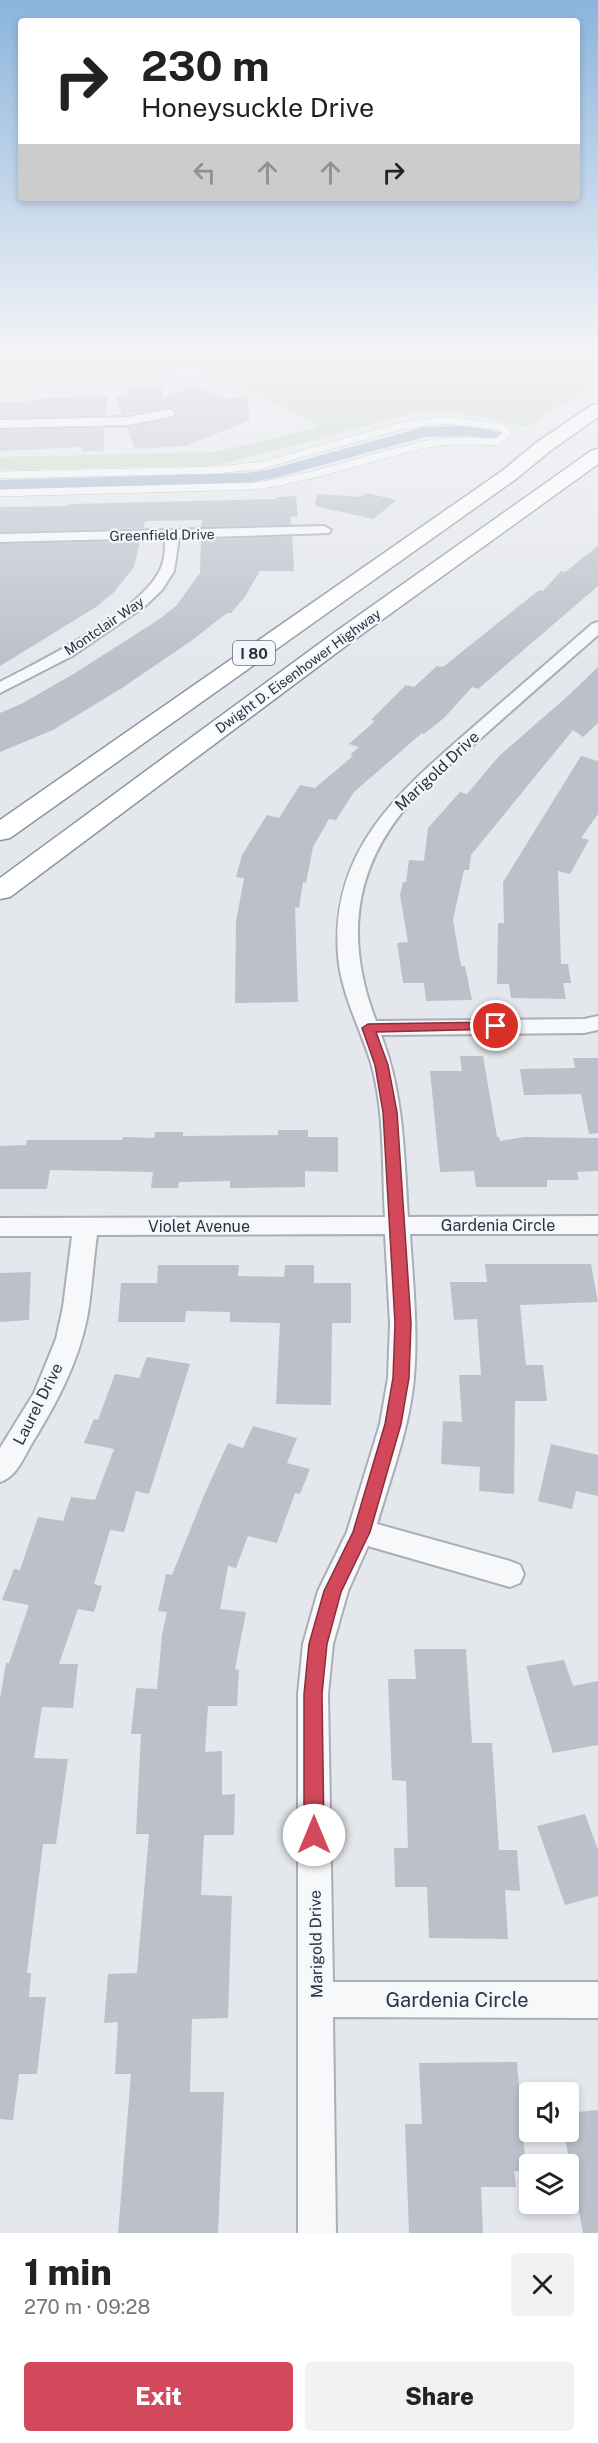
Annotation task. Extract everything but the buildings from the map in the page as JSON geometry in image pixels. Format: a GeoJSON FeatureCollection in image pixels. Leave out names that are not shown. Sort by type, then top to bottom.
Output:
{"type":"FeatureCollection","features":[{"type":"Feature","properties":{"kind":"highway","name":"I 80"},"geometry":{"type":"LineString","coordinates":[[0,832],[509,475],[531,457]]}},
{"type":"Feature","properties":{"kind":"highway","name":"Dwight D. Eisenhower Highway"},"geometry":{"type":"LineString","coordinates":[[0,891],[339,640],[595,457]]}},
{"type":"Feature","properties":{"kind":"street","name":"Greenfield Drive"},"geometry":{"type":"LineString","coordinates":[[0,538],[324,531]]}},
{"type":"Feature","properties":{"kind":"street","name":"Montclair Way"},"geometry":{"type":"LineString","coordinates":[[0,688],[40,668],[128,613],[155,590],[167,570],[172,534]]}},
{"type":"Feature","properties":{"kind":"street","name":"Marigold Drive"},"geometry":{"type":"LineString","coordinates":[[317,2233],[314,1684],[318,1644],[333,1591],[361,1532],[393,1424],[401,1378],[403,1323],[390,1112],[382,1065],[355,993],[348,957],[347,925],[354,884],[368,851],[388,818],[417,785],[598,627]]}},
{"type":"Feature","properties":{"kind":"street"},"geometry":{"type":"LineString","coordinates":[[368,1028],[584,1026],[598,1023]]}},
{"type":"Feature","properties":{"kind":"street","name":"Gardenia Circle"},"geometry":{"type":"LineString","coordinates":[[398,1226],[598,1225]]}},
{"type":"Feature","properties":{"kind":"street","name":"Laurel Drive"},"geometry":{"type":"LineString","coordinates":[[0,1471],[31,1424],[58,1369],[74,1319],[86,1226]]}},
{"type":"Feature","properties":{"kind":"street","name":"Violet Avenue"},"geometry":{"type":"LineString","coordinates":[[0,1227],[398,1226]]}},
{"type":"Feature","properties":{"kind":"street"},"geometry":{"type":"LineString","coordinates":[[361,1532],[510,1574]]}},
{"type":"Feature","properties":{"kind":"street","name":"Gardenia Circle"},"geometry":{"type":"LineString","coordinates":[[316,2000],[598,2000]]}},
{"type":"Feature","properties":{"kind":"lane"},"geometry":{"type":"LineString","coordinates":[[0,475],[219,470],[263,465],[291,457]]}},
{"type":"Feature","properties":{"kind":"lane"},"geometry":{"type":"LineString","coordinates":[[0,493],[255,486],[285,482],[379,457]]}},
{"type":"Feature","properties":{"kind":"green space"},"geometry":{"type":"Polygon","coordinates":[[[0,457],[248,457],[219,465],[0,470],[0,457]]]}},
{"type":"Feature","properties":{"kind":"waterway"},"geometry":{"type":"LineString","coordinates":[[0,485],[247,478],[272,474],[333,457]]}},
{"type":"Feature","properties":{"kind":"route"},"geometry":{"type":"LineString","coordinates":[[314,1835],[313,1694],[318,1644],[333,1591],[361,1532],[379,1477],[393,1424],[401,1378],[403,1323],[390,1112],[382,1065],[368,1028],[496,1026]]}}]}
